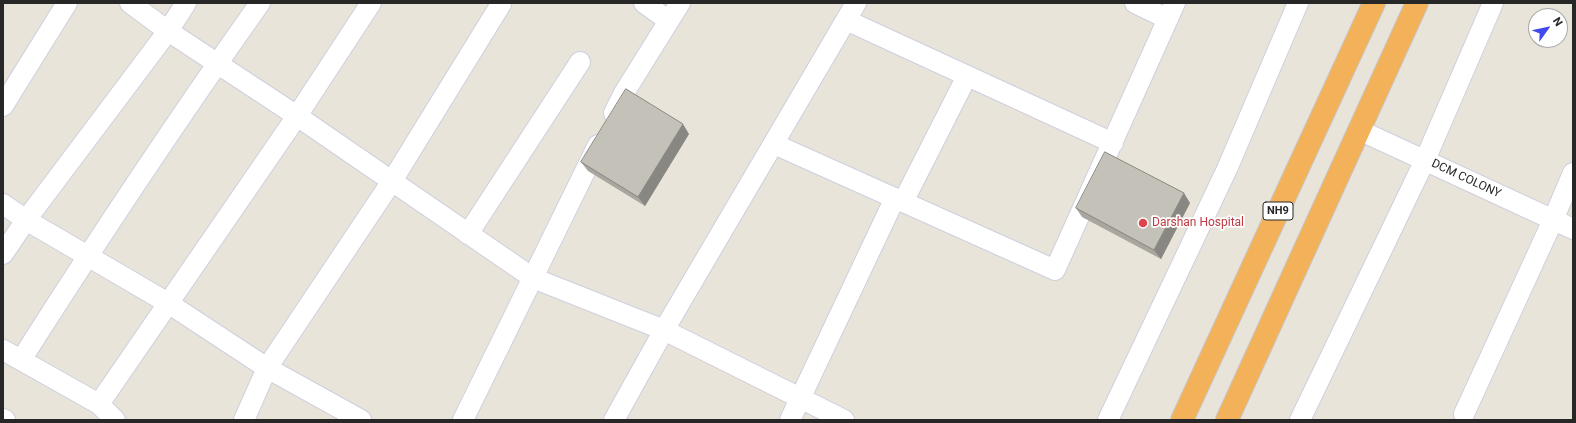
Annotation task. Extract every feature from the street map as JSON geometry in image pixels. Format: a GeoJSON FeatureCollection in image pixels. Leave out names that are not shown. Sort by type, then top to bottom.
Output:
{"type":"FeatureCollection","features":[{"type":"Feature","properties":{"kind":"highway","name":"NH9"},"geometry":{"type":"LineString","coordinates":[[1182,420],[1374,3]]}},
{"type":"Feature","properties":{"kind":"highway"},"geometry":{"type":"LineString","coordinates":[[1227,420],[1417,3]]}},
{"type":"Feature","properties":{"kind":"street"},"geometry":{"type":"LineString","coordinates":[[3,106],[67,3]]}},
{"type":"Feature","properties":{"kind":"street"},"geometry":{"type":"LineString","coordinates":[[130,3],[168,31],[297,116],[533,278],[664,330],[844,420]]}},
{"type":"Feature","properties":{"kind":"street"},"geometry":{"type":"LineString","coordinates":[[3,254],[26,220],[168,31],[186,3]]}},
{"type":"Feature","properties":{"kind":"street"},"geometry":{"type":"LineString","coordinates":[[21,360],[88,256],[217,63],[260,3]]}},
{"type":"Feature","properties":{"kind":"street"},"geometry":{"type":"LineString","coordinates":[[99,404],[297,116],[371,3]]}},
{"type":"Feature","properties":{"kind":"street"},"geometry":{"type":"LineString","coordinates":[[644,3],[669,21]]}},
{"type":"Feature","properties":{"kind":"street"},"geometry":{"type":"LineString","coordinates":[[463,420],[624,93],[680,3]]}},
{"type":"Feature","properties":{"kind":"street"},"geometry":{"type":"LineString","coordinates":[[774,144],[1055,270],[1172,11],[1135,3]]}},
{"type":"Feature","properties":{"kind":"street"},"geometry":{"type":"LineString","coordinates":[[1108,420],[1227,169],[1298,3]]}},
{"type":"Feature","properties":{"kind":"street"},"geometry":{"type":"LineString","coordinates":[[1300,420],[1425,160],[1493,3]]}},
{"type":"Feature","properties":{"kind":"street"},"geometry":{"type":"LineString","coordinates":[[244,420],[267,368],[392,181],[501,4]]}},
{"type":"Feature","properties":{"kind":"street"},"geometry":{"type":"LineString","coordinates":[[614,420],[664,330],[851,11],[967,76],[1113,143]]}},
{"type":"Feature","properties":{"kind":"street"},"geometry":{"type":"LineString","coordinates":[[468,234],[580,62]]}},
{"type":"Feature","properties":{"kind":"street"},"geometry":{"type":"LineString","coordinates":[[790,420],[899,200],[967,76]]}},
{"type":"Feature","properties":{"kind":"street","name":"DCM COLONY"},"geometry":{"type":"LineString","coordinates":[[1359,130],[1573,229]]}},
{"type":"Feature","properties":{"kind":"street"},"geometry":{"type":"LineString","coordinates":[[1464,414],[1573,173]]}},
{"type":"Feature","properties":{"kind":"street"},"geometry":{"type":"LineString","coordinates":[[3,204],[26,220],[168,303],[267,368],[361,420]]}},
{"type":"Feature","properties":{"kind":"street"},"geometry":{"type":"LineString","coordinates":[[3,350],[99,404],[115,420]]}},
{"type":"Feature","properties":{"kind":"building"},"geometry":{"type":"Polygon","coordinates":[[[626,89],[683,124],[638,197],[581,162],[626,89]]]}},
{"type":"Feature","properties":{"kind":"building"},"geometry":{"type":"Polygon","coordinates":[[[1105,152],[1184,193],[1154,250],[1076,208],[1105,152]]]}},
{"type":"Feature","properties":{"kind":"place","name":"Darshan Hospital"},"geometry":{"type":"Point","coordinates":[1143,223]}}]}
